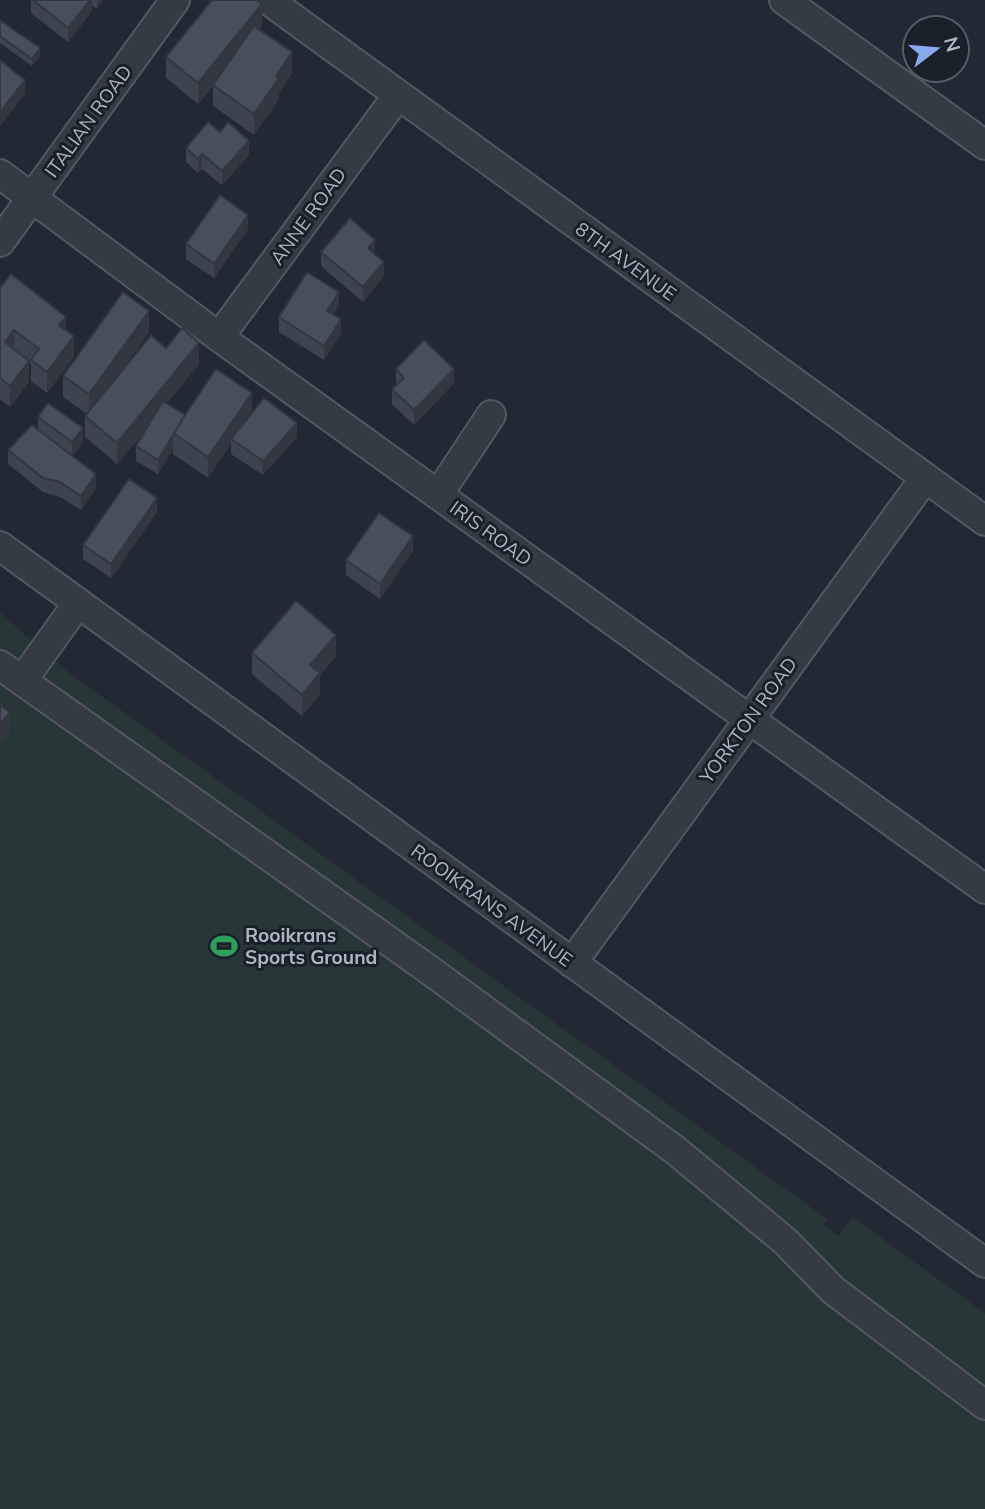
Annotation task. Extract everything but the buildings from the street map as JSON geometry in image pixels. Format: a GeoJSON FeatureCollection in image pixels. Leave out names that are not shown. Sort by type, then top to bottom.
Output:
{"type":"FeatureCollection","features":[{"type":"Feature","properties":{"kind":"street","name":"ITALIAN ROAD"},"geometry":{"type":"LineString","coordinates":[[0,242],[175,0]]}},
{"type":"Feature","properties":{"kind":"street","name":"8TH AVENUE"},"geometry":{"type":"LineString","coordinates":[[268,0],[985,522]]}},
{"type":"Feature","properties":{"kind":"street"},"geometry":{"type":"LineString","coordinates":[[784,0],[985,145]]}},
{"type":"Feature","properties":{"kind":"street","name":"ANNE ROAD"},"geometry":{"type":"LineString","coordinates":[[219,337],[398,95]]}},
{"type":"Feature","properties":{"kind":"street","name":"IRIS ROAD"},"geometry":{"type":"LineString","coordinates":[[0,174],[219,337],[985,888]]}},
{"type":"Feature","properties":{"kind":"street"},"geometry":{"type":"LineString","coordinates":[[438,495],[491,415]]}},
{"type":"Feature","properties":{"kind":"street","name":"YORKTON ROAD"},"geometry":{"type":"LineString","coordinates":[[572,963],[925,478]]}},
{"type":"Feature","properties":{"kind":"street","name":"ROOIKRANS AVENUE"},"geometry":{"type":"LineString","coordinates":[[0,546],[985,1263]]}},
{"type":"Feature","properties":{"kind":"street"},"geometry":{"type":"LineString","coordinates":[[78,603],[11,673],[428,969],[676,1150],[785,1241],[833,1290],[985,1405]]}},
{"type":"Feature","properties":{"kind":"shaded area","name":"Rooikrans Sports Ground"},"geometry":{"type":"Polygon","coordinates":[[[0,613],[72,675],[827,1219],[823,1225],[838,1236],[852,1217],[985,1313],[985,1509],[0,1509],[0,613]]]}},
{"type":"Feature","properties":{"kind":"place","name":"Rooikrans Sports Ground"},"geometry":{"type":"Point","coordinates":[224,946]}}]}
